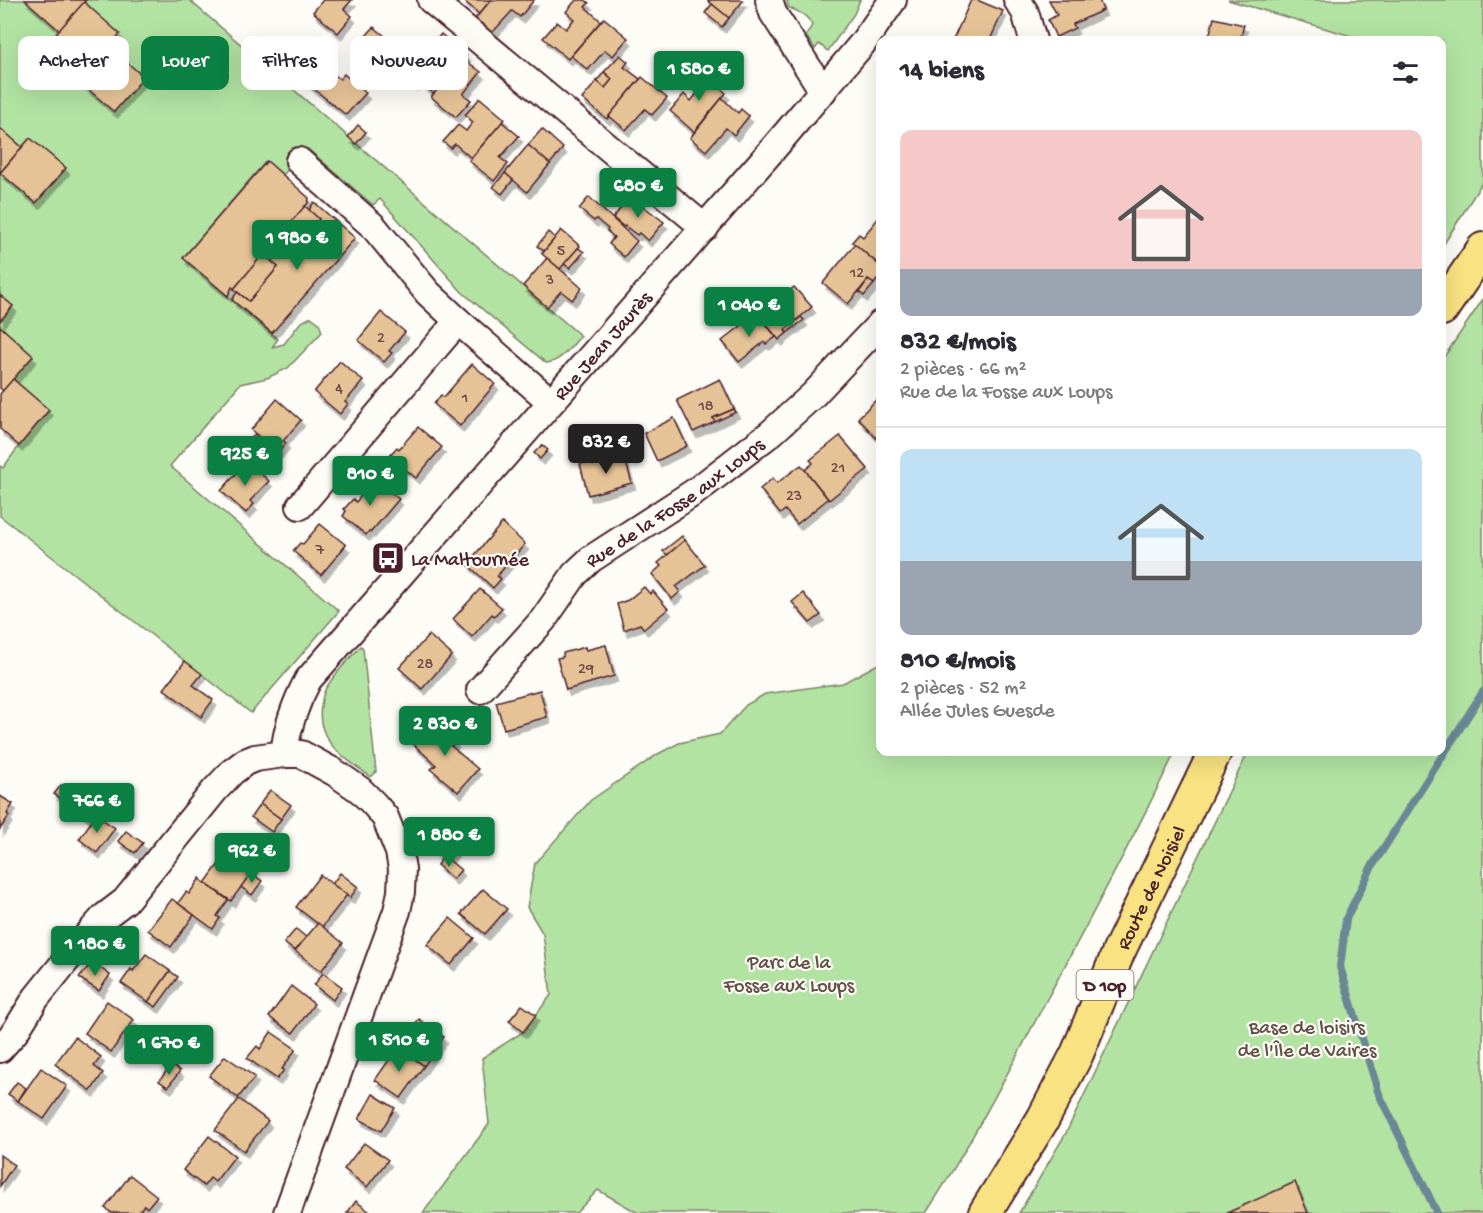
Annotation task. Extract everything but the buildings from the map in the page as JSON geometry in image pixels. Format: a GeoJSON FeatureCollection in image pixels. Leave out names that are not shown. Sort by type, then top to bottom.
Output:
{"type":"FeatureCollection","features":[{"type":"Feature","properties":{"kind":"main road"},"geometry":{"type":"LineString","coordinates":[[1446,303],[1483,249]]}},
{"type":"Feature","properties":{"kind":"main road","name":"Route de Noisiel"},"geometry":{"type":"LineString","coordinates":[[985,1213],[1043,1119],[1077,1054],[1119,951],[1213,756]]}},
{"type":"Feature","properties":{"kind":"street"},"geometry":{"type":"LineString","coordinates":[[431,0],[705,228]]}},
{"type":"Feature","properties":{"kind":"street"},"geometry":{"type":"LineString","coordinates":[[769,0],[773,13],[823,91]]}},
{"type":"Feature","properties":{"kind":"street","name":"Rue Jean Jaurès"},"geometry":{"type":"LineString","coordinates":[[284,754],[287,727],[308,680],[823,91],[862,44],[893,0]]}},
{"type":"Feature","properties":{"kind":"street"},"geometry":{"type":"LineString","coordinates":[[1017,0],[1025,12],[1032,36]]}},
{"type":"Feature","properties":{"kind":"street"},"geometry":{"type":"LineString","coordinates":[[299,161],[372,226],[428,293],[550,401]]}},
{"type":"Feature","properties":{"kind":"street"},"geometry":{"type":"LineString","coordinates":[[300,506],[458,321]]}},
{"type":"Feature","properties":{"kind":"street","name":"Rue de la Fosse aux Loups"},"geometry":{"type":"LineString","coordinates":[[480,690],[543,620],[575,574],[591,559],[696,491],[771,433],[813,395],[876,328]]}},
{"type":"Feature","properties":{"kind":"street"},"geometry":{"type":"LineString","coordinates":[[0,1049],[15,1032],[36,998],[77,947],[104,917],[125,901],[221,784],[245,762],[255,758],[284,754],[301,754],[317,761],[360,790],[385,818],[394,835],[402,869],[401,892],[397,911],[287,1213]]}},
{"type":"Feature","properties":{"kind":"green space"},"geometry":{"type":"Polygon","coordinates":[[[0,0],[189,0],[241,45],[241,90],[294,90],[581,336],[561,357],[546,363],[462,292],[380,199],[373,205],[308,149],[283,175],[266,161],[183,258],[278,339],[272,347],[284,344],[300,323],[311,317],[319,323],[322,332],[288,368],[267,378],[240,384],[170,466],[339,611],[251,713],[0,516],[0,466],[3,468],[49,410],[13,379],[33,356],[0,326],[0,321],[13,306],[0,295],[0,173],[36,203],[66,168],[30,138],[22,147],[0,128],[0,0]]]}},
{"type":"Feature","properties":{"kind":"green space"},"geometry":{"type":"Polygon","coordinates":[[[787,0],[860,0],[854,14],[828,51],[819,44],[815,49],[806,36],[812,25],[810,21],[788,7],[787,0]]]}},
{"type":"Feature","properties":{"kind":"green space"},"geometry":{"type":"Polygon","coordinates":[[[1228,0],[1483,0],[1483,181],[1446,241],[1446,36],[1351,36],[1228,0]]]}},
{"type":"Feature","properties":{"kind":"green space","name":"Base de loisirs de l'Île de Vaires"},"geometry":{"type":"Polygon","coordinates":[[[1483,299],[1483,1213],[1019,1213],[1066,1133],[1246,756],[1446,756],[1446,354],[1483,299]]]}},
{"type":"Feature","properties":{"kind":"green space"},"geometry":{"type":"Polygon","coordinates":[[[361,646],[376,772],[371,777],[334,748],[323,730],[320,719],[326,687],[361,646]]]}},
{"type":"Feature","properties":{"kind":"green space","name":"Parc de la Fosse aux Loups"},"geometry":{"type":"Polygon","coordinates":[[[876,665],[876,756],[1173,756],[1004,1080],[959,1161],[926,1213],[638,1213],[598,1190],[576,1213],[423,1213],[489,1124],[482,1058],[523,1032],[551,995],[543,934],[527,907],[535,863],[591,800],[658,754],[679,743],[720,734],[746,705],[765,694],[843,683],[876,665]]]}},
{"type":"Feature","properties":{"kind":"waterway"},"geometry":{"type":"LineString","coordinates":[[1446,750],[1483,692]]}},
{"type":"Feature","properties":{"kind":"waterway"},"geometry":{"type":"LineString","coordinates":[[1437,1213],[1379,1094],[1340,967],[1346,919],[1371,868],[1442,756]]}},
{"type":"Feature","properties":{"kind":"place","name":"La Maltournée"},"geometry":{"type":"Point","coordinates":[388,558]}}]}
